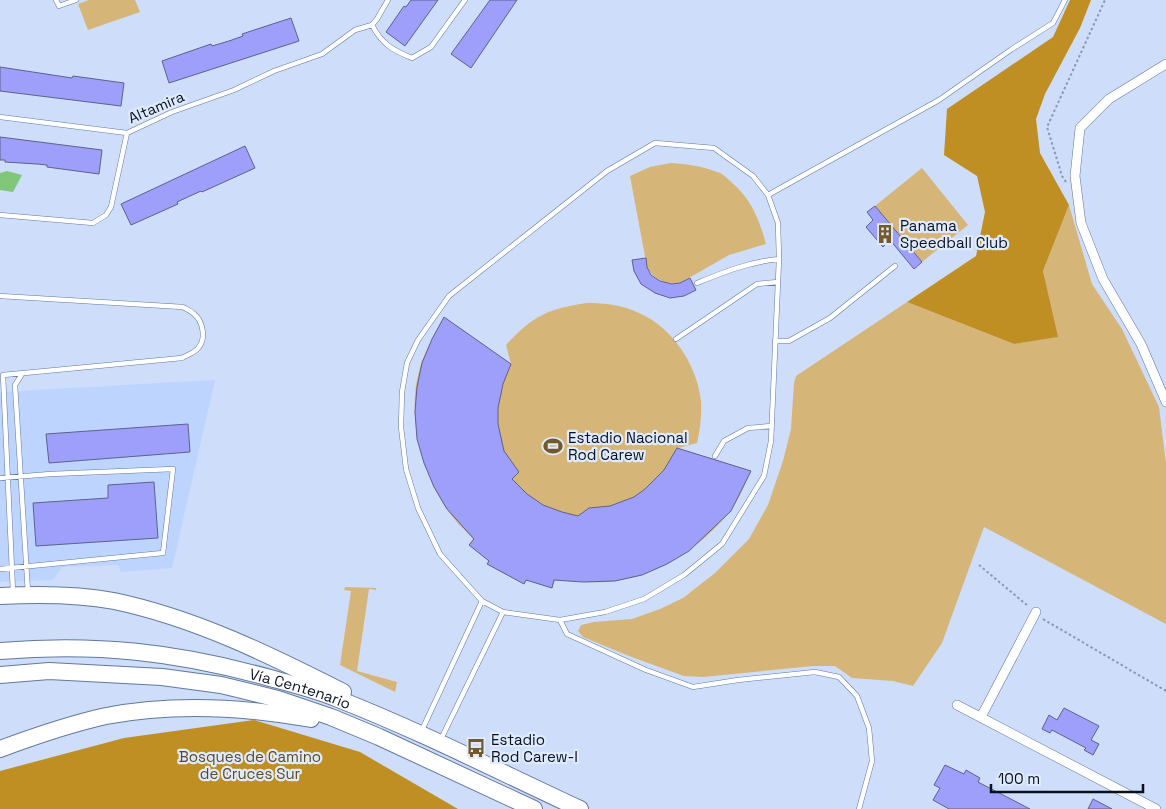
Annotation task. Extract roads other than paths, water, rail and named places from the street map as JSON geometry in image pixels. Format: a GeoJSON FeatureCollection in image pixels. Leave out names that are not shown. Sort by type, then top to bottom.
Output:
{"type":"FeatureCollection","features":[{"type":"Feature","properties":{"kind":"highway"},"geometry":{"type":"LineString","coordinates":[[14,595],[68,596],[113,601],[215,632],[292,666],[348,695],[390,721]]}},
{"type":"Feature","properties":{"kind":"highway","name":"Vía Centenario"},"geometry":{"type":"LineString","coordinates":[[0,651],[46,647],[106,649],[164,654],[227,666],[284,682],[337,698],[390,721],[416,744],[430,760],[534,809]]}},
{"type":"Feature","properties":{"kind":"highway","name":"Vía Centenario"},"geometry":{"type":"LineString","coordinates":[[0,675],[49,671],[162,677],[221,686],[278,699],[331,717],[379,737],[416,744],[438,743],[580,809]]}},
{"type":"Feature","properties":{"kind":"highway"},"geometry":{"type":"LineString","coordinates":[[0,749],[54,730],[107,716],[154,710],[204,708],[270,712],[328,722],[379,737]]}},
{"type":"Feature","properties":{"kind":"street"},"geometry":{"type":"LineString","coordinates":[[1166,64],[1109,99],[1080,128],[1075,176],[1081,223],[1102,279],[1141,344],[1166,402]]}},
{"type":"Feature","properties":{"kind":"street"},"geometry":{"type":"LineString","coordinates":[[981,718],[1036,612]]}},
{"type":"Feature","properties":{"kind":"street"},"geometry":{"type":"LineString","coordinates":[[956,705],[1156,809]]}},
{"type":"Feature","properties":{"kind":"lane"},"geometry":{"type":"LineString","coordinates":[[56,0],[59,6],[76,0]]}},
{"type":"Feature","properties":{"kind":"lane"},"geometry":{"type":"LineString","coordinates":[[388,0],[372,25],[379,38],[394,51],[412,58],[431,47],[464,0]]}},
{"type":"Feature","properties":{"kind":"lane"},"geometry":{"type":"LineString","coordinates":[[768,195],[939,100],[1053,23],[1065,0]]}},
{"type":"Feature","properties":{"kind":"lane","name":"Altamira"},"geometry":{"type":"LineString","coordinates":[[0,215],[93,223],[106,215],[111,206],[127,133],[172,112],[234,90],[274,71],[322,54],[355,30],[372,25]]}},
{"type":"Feature","properties":{"kind":"lane"},"geometry":{"type":"LineString","coordinates":[[0,117],[127,133]]}},
{"type":"Feature","properties":{"kind":"lane"},"geometry":{"type":"LineString","coordinates":[[655,143],[714,148],[753,176],[768,195],[778,223],[779,259],[772,426],[764,476],[722,544],[684,575],[644,599],[605,612],[560,620],[503,612],[482,601],[440,554],[418,508],[406,469],[402,427],[402,392],[407,363],[418,340],[449,296],[607,171],[655,143]]}},
{"type":"Feature","properties":{"kind":"lane"},"geometry":{"type":"LineString","coordinates":[[697,283],[733,268],[759,261],[779,259]]}},
{"type":"Feature","properties":{"kind":"lane"},"geometry":{"type":"LineString","coordinates":[[775,341],[789,341],[830,318],[895,266]]}},
{"type":"Feature","properties":{"kind":"lane"},"geometry":{"type":"LineString","coordinates":[[676,339],[757,284],[778,282]]}},
{"type":"Feature","properties":{"kind":"lane"},"geometry":{"type":"LineString","coordinates":[[0,296],[183,308],[195,314],[204,335],[200,347],[192,354],[182,358],[3,375],[14,595]]}},
{"type":"Feature","properties":{"kind":"lane"},"geometry":{"type":"LineString","coordinates":[[14,595],[26,566],[16,385],[22,374]]}},
{"type":"Feature","properties":{"kind":"lane"},"geometry":{"type":"LineString","coordinates":[[715,456],[724,441],[748,428],[772,426]]}},
{"type":"Feature","properties":{"kind":"lane"},"geometry":{"type":"LineString","coordinates":[[0,478],[172,469],[163,552],[0,569]]}},
{"type":"Feature","properties":{"kind":"lane"},"geometry":{"type":"LineString","coordinates":[[416,744],[482,601]]}},
{"type":"Feature","properties":{"kind":"lane"},"geometry":{"type":"LineString","coordinates":[[430,760],[503,612]]}},
{"type":"Feature","properties":{"kind":"lane"},"geometry":{"type":"LineString","coordinates":[[560,620],[567,634],[646,670],[693,687],[815,672],[839,676],[857,696],[869,728],[872,761],[859,809]]}},
{"type":"Feature","properties":{"kind":"place","name":"Panama Speedball Club"},"geometry":{"type":"Point","coordinates":[885,234]}},
{"type":"Feature","properties":{"kind":"place","name":"Estadio Nacional Rod Carew"},"geometry":{"type":"Point","coordinates":[553,446]}},
{"type":"Feature","properties":{"kind":"place","name":"Estadio Rod Carew-I"},"geometry":{"type":"Point","coordinates":[476,748]}},
{"type":"Feature","properties":{"kind":"park label","name":"Bosques de Camino de Cruces Sur"},"geometry":{"type":"Point","coordinates":[250,764]}}]}
